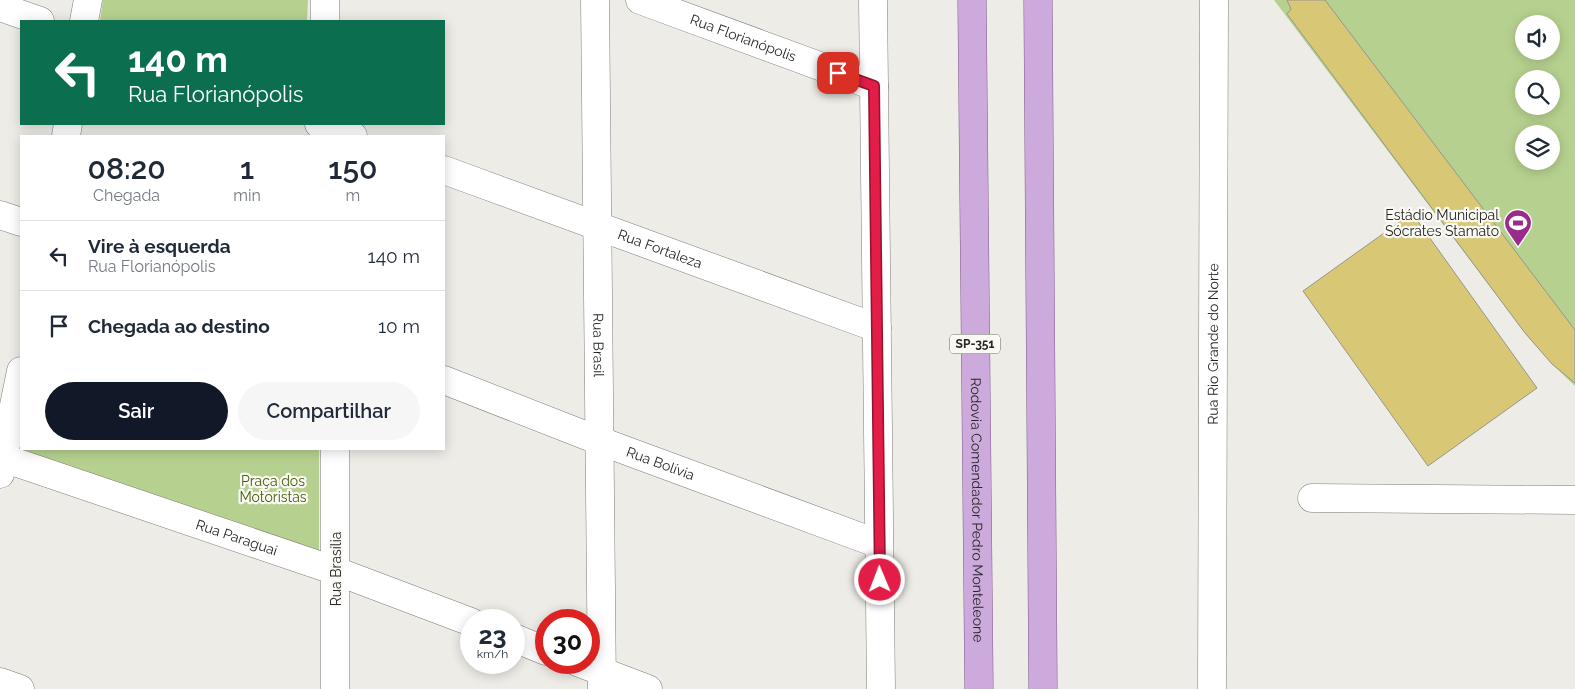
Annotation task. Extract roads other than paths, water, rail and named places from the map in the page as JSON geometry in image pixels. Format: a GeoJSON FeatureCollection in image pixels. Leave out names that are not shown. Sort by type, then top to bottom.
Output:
{"type":"FeatureCollection","features":[{"type":"Feature","properties":{"kind":"main road","name":"Rodovia Comendador Pedro Monteleone"},"geometry":{"type":"LineString","coordinates":[[972,0],[979,689]]}},
{"type":"Feature","properties":{"kind":"main road"},"geometry":{"type":"LineString","coordinates":[[1038,0],[1042,689]]}},
{"type":"Feature","properties":{"kind":"street"},"geometry":{"type":"LineString","coordinates":[[84,20],[88,0]]}},
{"type":"Feature","properties":{"kind":"street"},"geometry":{"type":"LineString","coordinates":[[325,0],[325,20]]}},
{"type":"Feature","properties":{"kind":"street","name":"Rua Brasil"},"geometry":{"type":"LineString","coordinates":[[596,0],[602,681]]}},
{"type":"Feature","properties":{"kind":"street","name":"Rua Florianópolis"},"geometry":{"type":"LineString","coordinates":[[640,0],[874,86]]}},
{"type":"Feature","properties":{"kind":"street"},"geometry":{"type":"LineString","coordinates":[[873,0],[881,689]]}},
{"type":"Feature","properties":{"kind":"street","name":"Rua Rio Grande do Norte"},"geometry":{"type":"LineString","coordinates":[[1212,689],[1214,0]]}},
{"type":"Feature","properties":{"kind":"street"},"geometry":{"type":"LineString","coordinates":[[0,7],[37,20]]}},
{"type":"Feature","properties":{"kind":"street"},"geometry":{"type":"LineString","coordinates":[[324,128],[349,135]]}},
{"type":"Feature","properties":{"kind":"street","name":"Rua Fortaleza"},"geometry":{"type":"LineString","coordinates":[[445,170],[877,328]]}},
{"type":"Feature","properties":{"kind":"street"},"geometry":{"type":"LineString","coordinates":[[0,215],[20,222]]}},
{"type":"Feature","properties":{"kind":"street"},"geometry":{"type":"LineString","coordinates":[[1,463],[20,377]]}},
{"type":"Feature","properties":{"kind":"street","name":"Rua Bolívia"},"geometry":{"type":"LineString","coordinates":[[445,380],[600,441],[879,544]]}},
{"type":"Feature","properties":{"kind":"street","name":"Rua Brasília"},"geometry":{"type":"LineString","coordinates":[[334,689],[336,571],[335,450]]}},
{"type":"Feature","properties":{"kind":"street","name":"Rua Paraguai"},"geometry":{"type":"LineString","coordinates":[[1,463],[336,571],[460,618]]}},
{"type":"Feature","properties":{"kind":"street"},"geometry":{"type":"LineString","coordinates":[[1312,498],[1575,500]]}},
{"type":"Feature","properties":{"kind":"street"},"geometry":{"type":"LineString","coordinates":[[602,681],[648,689]]}},
{"type":"Feature","properties":{"kind":"street"},"geometry":{"type":"LineString","coordinates":[[0,682],[20,689]]}},
{"type":"Feature","properties":{"kind":"place","name":"Estádio Municipal Sócrates Stamato"},"geometry":{"type":"Point","coordinates":[1518,247]}},
{"type":"Feature","properties":{"kind":"park label","name":"Praça dos Motoristas"},"geometry":{"type":"Point","coordinates":[273,490]}}]}
